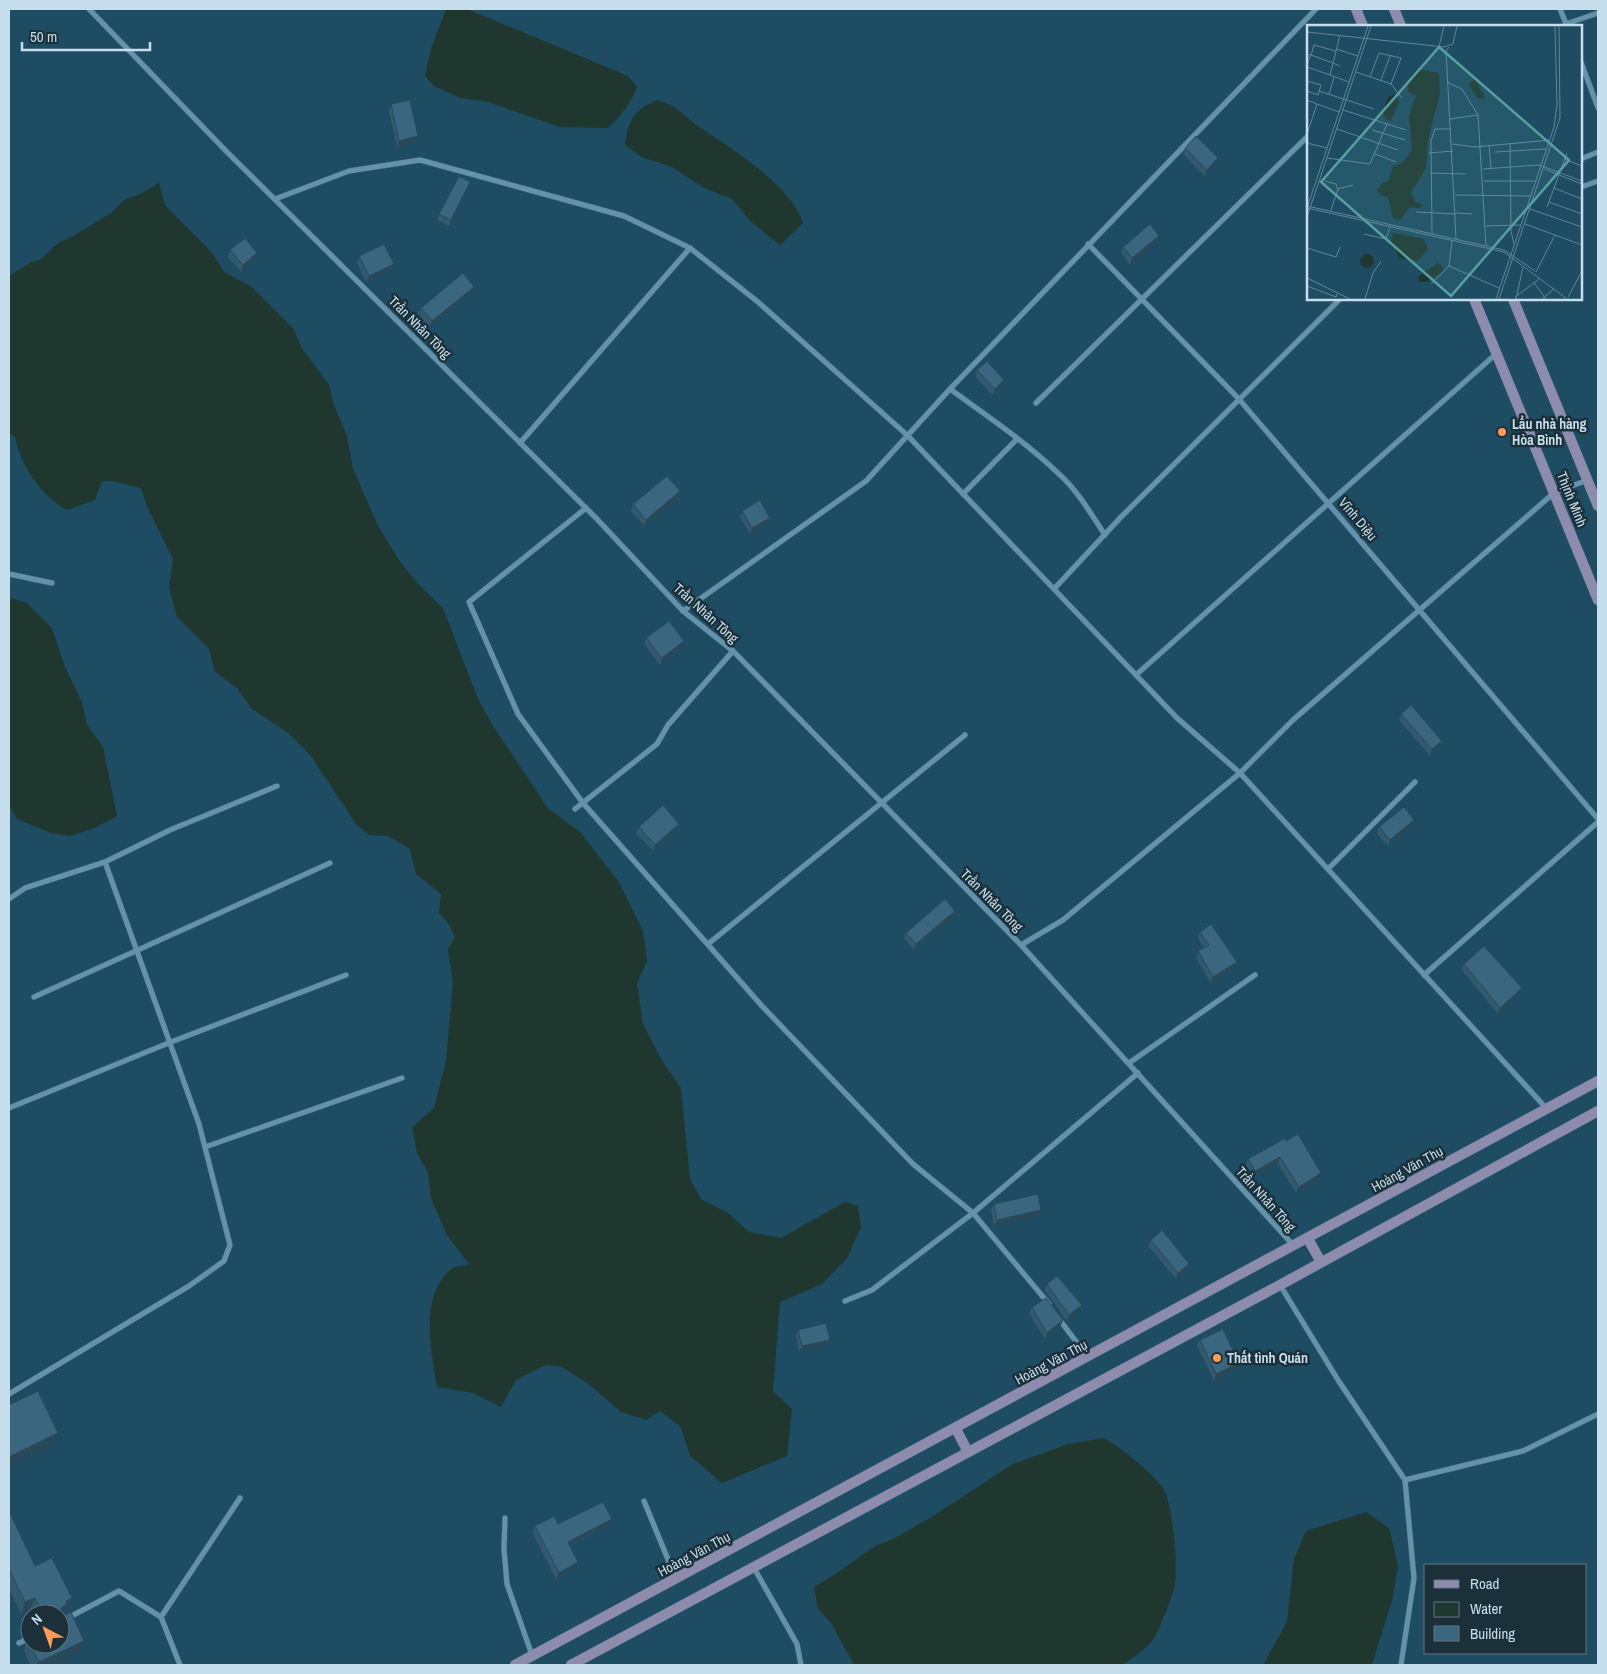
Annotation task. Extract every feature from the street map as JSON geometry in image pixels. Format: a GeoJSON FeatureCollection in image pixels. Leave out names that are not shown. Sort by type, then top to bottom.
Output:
{"type":"FeatureCollection","features":[{"type":"Feature","properties":{"kind":"main road"},"geometry":{"type":"LineString","coordinates":[[1356,9],[1363,25]]}},
{"type":"Feature","properties":{"kind":"main road"},"geometry":{"type":"LineString","coordinates":[[1394,9],[1401,25]]}},
{"type":"Feature","properties":{"kind":"main road","name":"Thịnh Minh"},"geometry":{"type":"LineString","coordinates":[[1474,300],[1598,600]]}},
{"type":"Feature","properties":{"kind":"main road","name":"Thịnh Minh"},"geometry":{"type":"LineString","coordinates":[[1513,300],[1598,506]]}},
{"type":"Feature","properties":{"kind":"main road","name":"Hoàng Văn Thụ"},"geometry":{"type":"LineString","coordinates":[[515,1665],[1088,1358],[1598,1081]]}},
{"type":"Feature","properties":{"kind":"main road"},"geometry":{"type":"LineString","coordinates":[[571,1665],[1280,1285],[1598,1111]]}},
{"type":"Feature","properties":{"kind":"main road"},"geometry":{"type":"LineString","coordinates":[[1308,1239],[1321,1262]]}},
{"type":"Feature","properties":{"kind":"main road"},"geometry":{"type":"LineString","coordinates":[[956,1429],[968,1452]]}},
{"type":"Feature","properties":{"kind":"street","name":"Trần Nhân Tông"},"geometry":{"type":"LineString","coordinates":[[89,9],[275,200],[586,508],[683,611],[733,652],[1021,945],[1294,1246]]}},
{"type":"Feature","properties":{"kind":"street"},"geometry":{"type":"LineString","coordinates":[[683,611],[866,481],[907,434],[1088,244],[1316,9]]}},
{"type":"Feature","properties":{"kind":"street"},"geometry":{"type":"LineString","coordinates":[[1560,9],[1567,25],[1598,13]]}},
{"type":"Feature","properties":{"kind":"street"},"geometry":{"type":"LineString","coordinates":[[1582,65],[1598,108]]}},
{"type":"Feature","properties":{"kind":"street"},"geometry":{"type":"LineString","coordinates":[[1036,403],[1307,137]]}},
{"type":"Feature","properties":{"kind":"street"},"geometry":{"type":"LineString","coordinates":[[1582,159],[1598,152]]}},
{"type":"Feature","properties":{"kind":"street"},"geometry":{"type":"LineString","coordinates":[[275,200],[348,171],[420,160],[624,216],[690,248],[758,302],[907,434],[1177,718],[1240,773],[1547,1109]]}},
{"type":"Feature","properties":{"kind":"street"},"geometry":{"type":"LineString","coordinates":[[1582,187],[1598,181]]}},
{"type":"Feature","properties":{"kind":"street","name":"Vĩnh Diệu"},"geometry":{"type":"LineString","coordinates":[[1088,244],[1143,298],[1238,398],[1329,502],[1598,820]]}},
{"type":"Feature","properties":{"kind":"street"},"geometry":{"type":"LineString","coordinates":[[520,443],[690,248]]}},
{"type":"Feature","properties":{"kind":"street"},"geometry":{"type":"LineString","coordinates":[[1054,589],[1238,398],[1339,300]]}},
{"type":"Feature","properties":{"kind":"street"},"geometry":{"type":"LineString","coordinates":[[1136,675],[1497,352]]}},
{"type":"Feature","properties":{"kind":"street"},"geometry":{"type":"LineString","coordinates":[[950,389],[1017,439],[1060,475],[1091,512],[1105,535]]}},
{"type":"Feature","properties":{"kind":"street"},"geometry":{"type":"LineString","coordinates":[[963,494],[1017,439]]}},
{"type":"Feature","properties":{"kind":"street"},"geometry":{"type":"LineString","coordinates":[[1021,945],[1063,920],[1240,773],[1293,720],[1555,492],[1588,480]]}},
{"type":"Feature","properties":{"kind":"street"},"geometry":{"type":"LineString","coordinates":[[586,508],[469,602],[518,714],[583,803],[762,1006],[913,1164],[973,1213],[1039,1290],[1088,1358]]}},
{"type":"Feature","properties":{"kind":"street"},"geometry":{"type":"LineString","coordinates":[[9,574],[52,583]]}},
{"type":"Feature","properties":{"kind":"street"},"geometry":{"type":"LineString","coordinates":[[576,809],[657,744],[668,725],[733,652]]}},
{"type":"Feature","properties":{"kind":"street"},"geometry":{"type":"LineString","coordinates":[[708,944],[966,735]]}},
{"type":"Feature","properties":{"kind":"street"},"geometry":{"type":"LineString","coordinates":[[1328,869],[1415,782]]}},
{"type":"Feature","properties":{"kind":"street"},"geometry":{"type":"LineString","coordinates":[[9,900],[25,888],[104,862],[170,830],[277,786]]}},
{"type":"Feature","properties":{"kind":"street"},"geometry":{"type":"LineString","coordinates":[[1424,975],[1598,820]]}},
{"type":"Feature","properties":{"kind":"street"},"geometry":{"type":"LineString","coordinates":[[9,1394],[189,1286],[224,1261],[230,1244],[205,1147],[138,950],[104,862]]}},
{"type":"Feature","properties":{"kind":"street"},"geometry":{"type":"LineString","coordinates":[[34,997],[330,863]]}},
{"type":"Feature","properties":{"kind":"street"},"geometry":{"type":"LineString","coordinates":[[9,1108],[170,1042],[346,975]]}},
{"type":"Feature","properties":{"kind":"street"},"geometry":{"type":"LineString","coordinates":[[1129,1063],[1255,975]]}},
{"type":"Feature","properties":{"kind":"street"},"geometry":{"type":"LineString","coordinates":[[845,1301],[872,1290],[973,1213],[1138,1073]]}},
{"type":"Feature","properties":{"kind":"street"},"geometry":{"type":"LineString","coordinates":[[205,1147],[402,1078]]}},
{"type":"Feature","properties":{"kind":"street"},"geometry":{"type":"LineString","coordinates":[[1280,1285],[1338,1380],[1405,1480],[1414,1578],[1401,1665]]}},
{"type":"Feature","properties":{"kind":"street"},"geometry":{"type":"LineString","coordinates":[[1405,1480],[1523,1451],[1598,1414]]}},
{"type":"Feature","properties":{"kind":"street"},"geometry":{"type":"LineString","coordinates":[[161,1617],[240,1498]]}},
{"type":"Feature","properties":{"kind":"street"},"geometry":{"type":"LineString","coordinates":[[644,1501],[676,1579]]}},
{"type":"Feature","properties":{"kind":"street"},"geometry":{"type":"LineString","coordinates":[[504,1518],[507,1584],[532,1656]]}},
{"type":"Feature","properties":{"kind":"street"},"geometry":{"type":"LineString","coordinates":[[753,1567],[797,1644],[801,1665]]}},
{"type":"Feature","properties":{"kind":"street"},"geometry":{"type":"LineString","coordinates":[[70,1617],[119,1591],[161,1617],[180,1665]]}},
{"type":"Feature","properties":{"kind":"water"},"geometry":{"type":"Polygon","coordinates":[[[446,9],[467,9],[628,76],[637,87],[625,109],[608,128],[560,127],[488,102],[460,98],[434,86],[425,76],[431,49],[446,9]]]}},
{"type":"Feature","properties":{"kind":"water"},"geometry":{"type":"Polygon","coordinates":[[[657,100],[665,102],[676,109],[760,170],[787,196],[797,209],[803,223],[780,245],[751,222],[732,199],[704,188],[672,167],[641,157],[625,145],[630,122],[638,112],[657,100]]]}},
{"type":"Feature","properties":{"kind":"water"},"geometry":{"type":"Polygon","coordinates":[[[159,183],[165,205],[213,254],[224,272],[252,287],[293,328],[302,348],[329,385],[334,405],[347,436],[353,469],[378,526],[399,560],[419,585],[443,608],[478,699],[493,726],[548,808],[581,833],[619,882],[643,931],[647,961],[637,983],[643,1024],[661,1059],[681,1088],[690,1179],[701,1199],[728,1213],[749,1232],[781,1238],[845,1202],[858,1206],[861,1227],[847,1258],[822,1284],[780,1302],[773,1391],[792,1409],[787,1456],[722,1483],[690,1456],[681,1427],[660,1411],[646,1420],[621,1412],[591,1386],[562,1367],[546,1365],[516,1380],[501,1407],[473,1393],[437,1387],[430,1341],[431,1309],[434,1294],[441,1281],[451,1269],[469,1264],[447,1235],[431,1198],[428,1173],[417,1153],[412,1127],[434,1108],[446,1061],[453,983],[448,949],[455,937],[448,923],[439,913],[441,894],[416,874],[410,849],[388,836],[369,835],[356,824],[310,755],[287,732],[252,709],[237,688],[215,672],[209,649],[177,617],[169,588],[173,559],[146,504],[141,488],[112,481],[102,481],[95,500],[67,510],[49,497],[34,479],[22,459],[15,437],[9,433],[9,276],[31,262],[40,260],[58,243],[75,235],[112,212],[124,200],[142,193],[159,183]]]}},
{"type":"Feature","properties":{"kind":"water"},"geometry":{"type":"Polygon","coordinates":[[[9,598],[26,602],[52,628],[65,667],[82,702],[87,725],[103,747],[117,816],[95,828],[70,836],[51,833],[17,819],[9,806],[9,598]]]}},
{"type":"Feature","properties":{"kind":"water"},"geometry":{"type":"Polygon","coordinates":[[[1104,1438],[1129,1455],[1156,1480],[1166,1494],[1169,1503],[1176,1555],[1174,1589],[1156,1635],[1145,1648],[1122,1665],[854,1665],[831,1623],[818,1609],[814,1587],[875,1546],[893,1539],[930,1518],[1013,1464],[1068,1444],[1104,1438]]]}},
{"type":"Feature","properties":{"kind":"water"},"geometry":{"type":"Polygon","coordinates":[[[1366,1512],[1389,1528],[1398,1565],[1393,1597],[1372,1665],[1263,1665],[1287,1622],[1294,1559],[1306,1531],[1366,1512]]]}},
{"type":"Feature","properties":{"kind":"building"},"geometry":{"type":"Polygon","coordinates":[[[410,100],[418,136],[399,141],[391,104],[410,100]]]}},
{"type":"Feature","properties":{"kind":"building"},"geometry":{"type":"Polygon","coordinates":[[[1196,136],[1218,158],[1207,170],[1185,148],[1196,136]]]}},
{"type":"Feature","properties":{"kind":"building"},"geometry":{"type":"Polygon","coordinates":[[[459,176],[470,182],[451,220],[439,214],[459,176]]]}},
{"type":"Feature","properties":{"kind":"building"},"geometry":{"type":"Polygon","coordinates":[[[1150,224],[1159,236],[1132,258],[1123,247],[1150,224]]]}},
{"type":"Feature","properties":{"kind":"building"},"geometry":{"type":"Polygon","coordinates":[[[245,238],[257,253],[243,265],[230,250],[245,238]]]}},
{"type":"Feature","properties":{"kind":"building"},"geometry":{"type":"Polygon","coordinates":[[[384,244],[394,264],[369,276],[359,256],[384,244]]]}},
{"type":"Feature","properties":{"kind":"building"},"geometry":{"type":"Polygon","coordinates":[[[463,273],[474,287],[432,321],[421,308],[463,273]]]}},
{"type":"Feature","properties":{"kind":"building"},"geometry":{"type":"Polygon","coordinates":[[[987,361],[1004,380],[995,389],[977,370],[987,361]]]}},
{"type":"Feature","properties":{"kind":"building"},"geometry":{"type":"Polygon","coordinates":[[[667,476],[680,491],[646,520],[633,504],[667,476]]]}},
{"type":"Feature","properties":{"kind":"building"},"geometry":{"type":"Polygon","coordinates":[[[760,500],[770,518],[752,528],[742,511],[760,500]]]}},
{"type":"Feature","properties":{"kind":"building"},"geometry":{"type":"Polygon","coordinates":[[[669,621],[684,641],[662,658],[646,638],[669,621]]]}},
{"type":"Feature","properties":{"kind":"building"},"geometry":{"type":"Polygon","coordinates":[[[1411,705],[1442,741],[1432,749],[1401,714],[1411,705]]]}},
{"type":"Feature","properties":{"kind":"building"},"geometry":{"type":"Polygon","coordinates":[[[663,805],[679,824],[655,845],[639,827],[663,805]]]}},
{"type":"Feature","properties":{"kind":"building"},"geometry":{"type":"Polygon","coordinates":[[[1404,807],[1414,820],[1390,840],[1379,827],[1404,807]]]}},
{"type":"Feature","properties":{"kind":"building"},"geometry":{"type":"Polygon","coordinates":[[[945,899],[955,911],[916,944],[906,933],[945,899]]]}},
{"type":"Feature","properties":{"kind":"building"},"geometry":{"type":"Polygon","coordinates":[[[1211,924],[1237,962],[1213,977],[1198,951],[1209,945],[1200,932],[1211,924]]]}},
{"type":"Feature","properties":{"kind":"building"},"geometry":{"type":"Polygon","coordinates":[[[1484,946],[1522,988],[1500,1008],[1464,964],[1484,946]]]}},
{"type":"Feature","properties":{"kind":"building"},"geometry":{"type":"Polygon","coordinates":[[[1298,1134],[1321,1173],[1299,1187],[1280,1157],[1255,1171],[1248,1159],[1285,1138],[1286,1141],[1298,1134]]]}},
{"type":"Feature","properties":{"kind":"building"},"geometry":{"type":"Polygon","coordinates":[[[1038,1194],[1041,1210],[997,1220],[994,1204],[1038,1194]]]}},
{"type":"Feature","properties":{"kind":"building"},"geometry":{"type":"Polygon","coordinates":[[[1162,1230],[1189,1264],[1178,1273],[1151,1240],[1162,1230]]]}},
{"type":"Feature","properties":{"kind":"building"},"geometry":{"type":"Polygon","coordinates":[[[1057,1276],[1082,1305],[1069,1315],[1047,1284],[1057,1276]]]}},
{"type":"Feature","properties":{"kind":"building"},"geometry":{"type":"Polygon","coordinates":[[[1046,1298],[1063,1320],[1047,1333],[1032,1307],[1046,1298]]]}},
{"type":"Feature","properties":{"kind":"building"},"geometry":{"type":"Polygon","coordinates":[[[826,1323],[830,1340],[802,1346],[798,1330],[826,1323]]]}},
{"type":"Feature","properties":{"kind":"building","name":"Thất tình Quán"},"geometry":{"type":"Polygon","coordinates":[[[1223,1329],[1239,1363],[1216,1374],[1200,1340],[1223,1329]]]}},
{"type":"Feature","properties":{"kind":"building"},"geometry":{"type":"Polygon","coordinates":[[[38,1391],[58,1433],[9,1457],[9,1405],[38,1391]]]}},
{"type":"Feature","properties":{"kind":"building"},"geometry":{"type":"Polygon","coordinates":[[[603,1502],[612,1519],[568,1542],[578,1562],[559,1573],[535,1526],[554,1516],[558,1524],[603,1502]]]}},
{"type":"Feature","properties":{"kind":"building"},"geometry":{"type":"Polygon","coordinates":[[[9,1511],[35,1566],[52,1558],[72,1598],[66,1601],[67,1604],[38,1604],[35,1598],[25,1602],[9,1569],[9,1511]]]}},
{"type":"Feature","properties":{"kind":"building"},"geometry":{"type":"Polygon","coordinates":[[[71,1612],[84,1641],[70,1648],[71,1612]]]}},
{"type":"Feature","properties":{"kind":"building"},"geometry":{"type":"Polygon","coordinates":[[[35,1654],[56,1654],[39,1662],[35,1654]]]}},
{"type":"Feature","properties":{"kind":"place","name":"Lẩu nhà hàng Hòa Bình"},"geometry":{"type":"Point","coordinates":[1502,432]}},
{"type":"Feature","properties":{"kind":"place","name":"Thất tình Quán"},"geometry":{"type":"Point","coordinates":[1217,1358]}}]}
